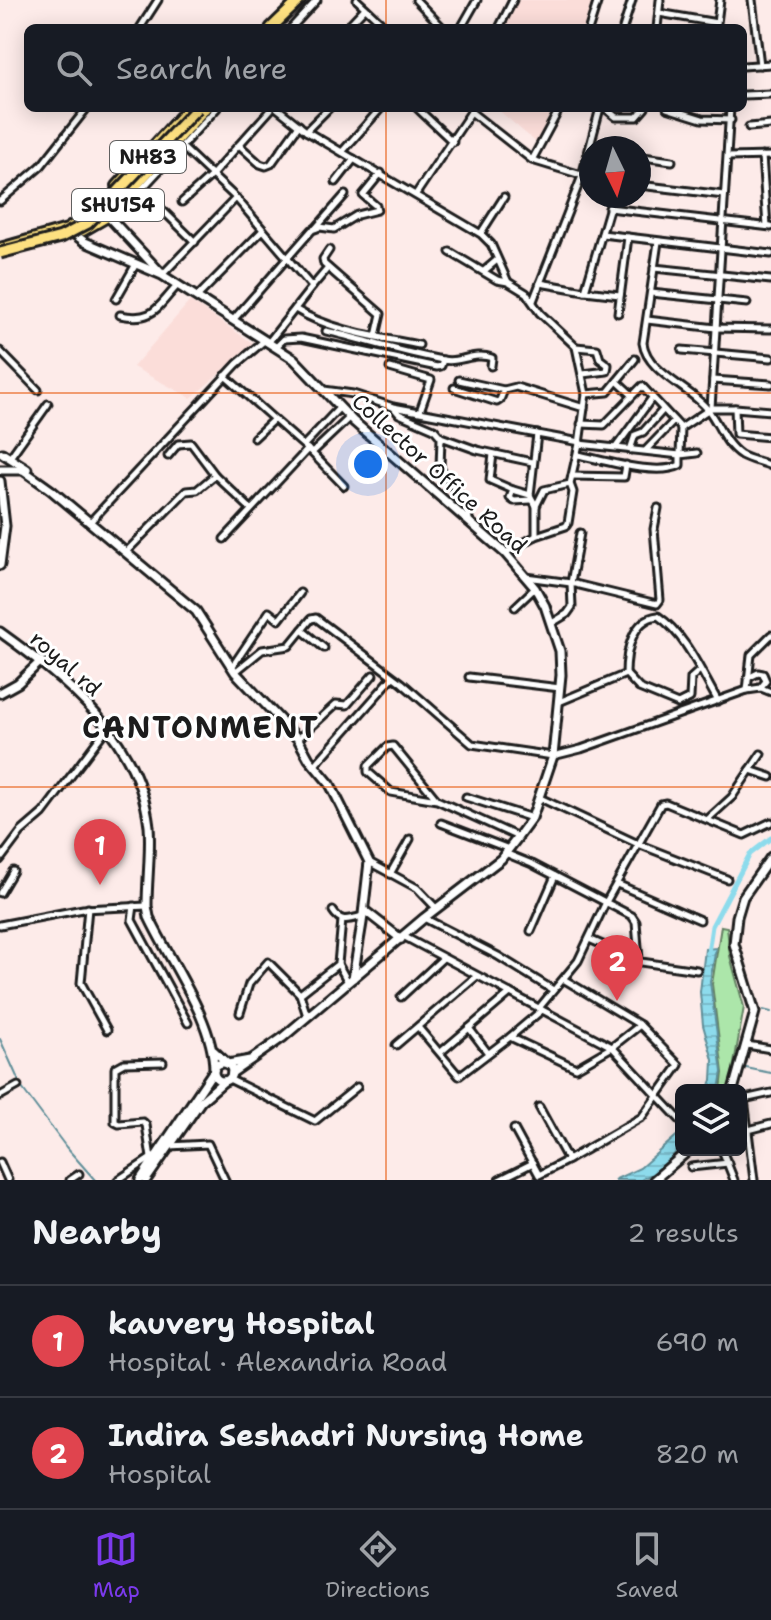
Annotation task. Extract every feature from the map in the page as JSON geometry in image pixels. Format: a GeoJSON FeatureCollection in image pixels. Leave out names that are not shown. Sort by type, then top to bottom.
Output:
{"type":"FeatureCollection","features":[{"type":"Feature","properties":{"kind":"highway"},"geometry":{"type":"LineString","coordinates":[[273,24],[294,0]]}},
{"type":"Feature","properties":{"kind":"highway"},"geometry":{"type":"LineString","coordinates":[[273,24],[300,0]]}},
{"type":"Feature","properties":{"kind":"highway","name":"NH83"},"geometry":{"type":"LineString","coordinates":[[100,206],[189,112]]}},
{"type":"Feature","properties":{"kind":"highway","name":"NH83"},"geometry":{"type":"LineString","coordinates":[[0,252],[61,237],[88,223],[189,112]]}},
{"type":"Feature","properties":{"kind":"highway"},"geometry":{"type":"LineString","coordinates":[[0,252],[73,229],[100,206]]}},
{"type":"Feature","properties":{"kind":"main road","name":"SHU154"},"geometry":{"type":"LineString","coordinates":[[0,252],[71,232],[109,216],[203,112]]}},
{"type":"Feature","properties":{"kind":"main road"},"geometry":{"type":"LineString","coordinates":[[100,206],[162,275]]}},
{"type":"Feature","properties":{"kind":"main road","name":"NH83"},"geometry":{"type":"LineString","coordinates":[[71,232],[100,206]]}},
{"type":"Feature","properties":{"kind":"main road","name":"Collector Office Road"},"geometry":{"type":"LineString","coordinates":[[71,232],[162,275],[294,359],[350,417],[505,553],[535,588],[552,623],[560,651],[560,688],[553,756],[532,818],[507,851],[282,1038],[201,1095]]}},
{"type":"Feature","properties":{"kind":"main road"},"geometry":{"type":"LineString","coordinates":[[4,453],[51,490]]}},
{"type":"Feature","properties":{"kind":"main road"},"geometry":{"type":"LineString","coordinates":[[4,453],[0,470],[23,470],[51,490],[196,611],[233,669],[298,739],[309,759],[330,784],[369,862],[350,980]]}},
{"type":"Feature","properties":{"kind":"main road"},"geometry":{"type":"LineString","coordinates":[[0,481],[5,526],[0,565]]}},
{"type":"Feature","properties":{"kind":"main road","name":"royal rd"},"geometry":{"type":"LineString","coordinates":[[0,632],[59,675],[108,727],[139,781],[149,827],[147,906]]}},
{"type":"Feature","properties":{"kind":"main road"},"geometry":{"type":"LineString","coordinates":[[0,693],[18,683],[41,661]]}},
{"type":"Feature","properties":{"kind":"main road"},"geometry":{"type":"LineString","coordinates":[[735,1084],[755,1007],[747,991],[734,944],[737,917],[743,897],[771,857]]}},
{"type":"Feature","properties":{"kind":"main road"},"geometry":{"type":"LineString","coordinates":[[147,906],[149,917],[192,999],[214,1051],[216,1077],[228,1078],[228,1064],[214,1051]]}},
{"type":"Feature","properties":{"kind":"main road"},"geometry":{"type":"LineString","coordinates":[[363,913],[402,938]]}},
{"type":"Feature","properties":{"kind":"main road"},"geometry":{"type":"LineString","coordinates":[[143,1180],[171,1144],[214,1070],[222,1063],[250,1060]]}},
{"type":"Feature","properties":{"kind":"main road"},"geometry":{"type":"LineString","coordinates":[[143,1180],[155,1155],[201,1095]]}},
{"type":"Feature","properties":{"kind":"main road"},"geometry":{"type":"LineString","coordinates":[[654,1180],[682,1156]]}},
{"type":"Feature","properties":{"kind":"street"},"geometry":{"type":"LineString","coordinates":[[143,24],[158,0]]}},
{"type":"Feature","properties":{"kind":"street"},"geometry":{"type":"LineString","coordinates":[[295,24],[317,0]]}},
{"type":"Feature","properties":{"kind":"street"},"geometry":{"type":"LineString","coordinates":[[357,0],[383,24]]}},
{"type":"Feature","properties":{"kind":"street"},"geometry":{"type":"LineString","coordinates":[[416,0],[439,24]]}},
{"type":"Feature","properties":{"kind":"street"},"geometry":{"type":"LineString","coordinates":[[463,24],[477,0]]}},
{"type":"Feature","properties":{"kind":"street"},"geometry":{"type":"LineString","coordinates":[[501,24],[513,0]]}},
{"type":"Feature","properties":{"kind":"street"},"geometry":{"type":"LineString","coordinates":[[590,24],[598,0]]}},
{"type":"Feature","properties":{"kind":"street"},"geometry":{"type":"LineString","coordinates":[[624,24],[632,0]]}},
{"type":"Feature","properties":{"kind":"street"},"geometry":{"type":"LineString","coordinates":[[658,24],[660,0]]}},
{"type":"Feature","properties":{"kind":"street"},"geometry":{"type":"LineString","coordinates":[[659,13],[717,23],[720,0]]}},
{"type":"Feature","properties":{"kind":"street"},"geometry":{"type":"LineString","coordinates":[[752,0],[760,65]]}},
{"type":"Feature","properties":{"kind":"street"},"geometry":{"type":"LineString","coordinates":[[350,24],[365,8]]}},
{"type":"Feature","properties":{"kind":"street"},"geometry":{"type":"LineString","coordinates":[[747,66],[771,64]]}},
{"type":"Feature","properties":{"kind":"street"},"geometry":{"type":"LineString","coordinates":[[747,95],[771,94]]}},
{"type":"Feature","properties":{"kind":"street"},"geometry":{"type":"LineString","coordinates":[[0,201],[41,166],[84,112]]}},
{"type":"Feature","properties":{"kind":"street"},"geometry":{"type":"LineString","coordinates":[[195,242],[138,187],[213,112]]}},
{"type":"Feature","properties":{"kind":"street"},"geometry":{"type":"LineString","coordinates":[[182,202],[212,175],[270,112]]}},
{"type":"Feature","properties":{"kind":"street"},"geometry":{"type":"LineString","coordinates":[[280,112],[306,131],[481,234],[491,244],[508,282],[533,301],[540,313],[576,347],[586,394],[570,484],[573,492],[568,523],[505,553]]}},
{"type":"Feature","properties":{"kind":"street"},"geometry":{"type":"LineString","coordinates":[[306,131],[325,112]]}},
{"type":"Feature","properties":{"kind":"street"},"geometry":{"type":"LineString","coordinates":[[342,152],[377,112]]}},
{"type":"Feature","properties":{"kind":"street"},"geometry":{"type":"LineString","coordinates":[[421,112],[453,142]]}},
{"type":"Feature","properties":{"kind":"street"},"geometry":{"type":"LineString","coordinates":[[416,194],[470,112]]}},
{"type":"Feature","properties":{"kind":"street"},"geometry":{"type":"LineString","coordinates":[[473,112],[532,160],[579,175]]}},
{"type":"Feature","properties":{"kind":"street"},"geometry":{"type":"LineString","coordinates":[[532,160],[558,112]]}},
{"type":"Feature","properties":{"kind":"street"},"geometry":{"type":"LineString","coordinates":[[594,136],[602,112]]}},
{"type":"Feature","properties":{"kind":"street"},"geometry":{"type":"LineString","coordinates":[[610,112],[620,118],[637,117],[644,112]]}},
{"type":"Feature","properties":{"kind":"street"},"geometry":{"type":"LineString","coordinates":[[680,112],[702,119],[731,120]]}},
{"type":"Feature","properties":{"kind":"street"},"geometry":{"type":"LineString","coordinates":[[710,409],[730,112]]}},
{"type":"Feature","properties":{"kind":"street"},"geometry":{"type":"LineString","coordinates":[[239,145],[266,166],[271,164],[299,125]]}},
{"type":"Feature","properties":{"kind":"street"},"geometry":{"type":"LineString","coordinates":[[749,127],[771,125]]}},
{"type":"Feature","properties":{"kind":"street"},"geometry":{"type":"LineString","coordinates":[[181,146],[236,198],[312,287]]}},
{"type":"Feature","properties":{"kind":"street"},"geometry":{"type":"LineString","coordinates":[[585,291],[609,208],[769,226],[762,156]]}},
{"type":"Feature","properties":{"kind":"street"},"geometry":{"type":"LineString","coordinates":[[728,157],[771,156]]}},
{"type":"Feature","properties":{"kind":"street"},"geometry":{"type":"LineString","coordinates":[[651,158],[672,161]]}},
{"type":"Feature","properties":{"kind":"street"},"geometry":{"type":"LineString","coordinates":[[336,182],[354,159]]}},
{"type":"Feature","properties":{"kind":"street"},"geometry":{"type":"LineString","coordinates":[[315,228],[334,229],[357,215],[377,210],[363,195],[381,173]]}},
{"type":"Feature","properties":{"kind":"street"},"geometry":{"type":"LineString","coordinates":[[533,301],[579,184]]}},
{"type":"Feature","properties":{"kind":"street"},"geometry":{"type":"LineString","coordinates":[[651,186],[724,195]]}},
{"type":"Feature","properties":{"kind":"street"},"geometry":{"type":"LineString","coordinates":[[234,319],[345,195]]}},
{"type":"Feature","properties":{"kind":"street"},"geometry":{"type":"LineString","coordinates":[[481,234],[504,197]]}},
{"type":"Feature","properties":{"kind":"street"},"geometry":{"type":"LineString","coordinates":[[162,275],[236,198]]}},
{"type":"Feature","properties":{"kind":"street"},"geometry":{"type":"LineString","coordinates":[[198,296],[263,230]]}},
{"type":"Feature","properties":{"kind":"street"},"geometry":{"type":"LineString","coordinates":[[602,234],[771,254]]}},
{"type":"Feature","properties":{"kind":"street"},"geometry":{"type":"LineString","coordinates":[[618,313],[628,237]]}},
{"type":"Feature","properties":{"kind":"street"},"geometry":{"type":"LineString","coordinates":[[658,242],[644,350],[664,374],[710,409],[727,441],[742,455],[771,466]]}},
{"type":"Feature","properties":{"kind":"street"},"geometry":{"type":"LineString","coordinates":[[329,250],[323,262],[379,311],[382,318],[375,343]]}},
{"type":"Feature","properties":{"kind":"street"},"geometry":{"type":"LineString","coordinates":[[450,252],[497,280],[508,282]]}},
{"type":"Feature","properties":{"kind":"street"},"geometry":{"type":"LineString","coordinates":[[484,271],[497,260]]}},
{"type":"Feature","properties":{"kind":"street"},"geometry":{"type":"LineString","coordinates":[[116,299],[137,263]]}},
{"type":"Feature","properties":{"kind":"street"},"geometry":{"type":"LineString","coordinates":[[90,523],[225,376],[270,343],[328,268]]}},
{"type":"Feature","properties":{"kind":"street"},"geometry":{"type":"LineString","coordinates":[[654,268],[771,280]]}},
{"type":"Feature","properties":{"kind":"street"},"geometry":{"type":"LineString","coordinates":[[540,283],[620,295]]}},
{"type":"Feature","properties":{"kind":"street"},"geometry":{"type":"LineString","coordinates":[[120,315],[143,318],[178,285]]}},
{"type":"Feature","properties":{"kind":"street"},"geometry":{"type":"LineString","coordinates":[[651,293],[747,303]]}},
{"type":"Feature","properties":{"kind":"street"},"geometry":{"type":"LineString","coordinates":[[295,309],[315,319],[419,345]]}},
{"type":"Feature","properties":{"kind":"street"},"geometry":{"type":"LineString","coordinates":[[647,320],[716,328],[771,329]]}},
{"type":"Feature","properties":{"kind":"street"},"geometry":{"type":"LineString","coordinates":[[326,331],[443,360],[452,361],[470,354],[486,356],[492,358],[491,366]]}},
{"type":"Feature","properties":{"kind":"street"},"geometry":{"type":"LineString","coordinates":[[270,343],[301,338],[437,367],[443,360]]}},
{"type":"Feature","properties":{"kind":"street"},"geometry":{"type":"LineString","coordinates":[[576,347],[597,349],[600,359],[608,365],[607,371],[583,374]]}},
{"type":"Feature","properties":{"kind":"street"},"geometry":{"type":"LineString","coordinates":[[682,350],[771,358]]}},
{"type":"Feature","properties":{"kind":"street"},"geometry":{"type":"LineString","coordinates":[[0,351],[38,390]]}},
{"type":"Feature","properties":{"kind":"street"},"geometry":{"type":"LineString","coordinates":[[586,394],[608,392],[635,359]]}},
{"type":"Feature","properties":{"kind":"street"},"geometry":{"type":"LineString","coordinates":[[390,368],[432,381],[420,411]]}},
{"type":"Feature","properties":{"kind":"street"},"geometry":{"type":"LineString","coordinates":[[225,376],[308,449],[344,486]]}},
{"type":"Feature","properties":{"kind":"street"},"geometry":{"type":"LineString","coordinates":[[459,380],[504,390],[516,387],[584,408]]}},
{"type":"Feature","properties":{"kind":"street"},"geometry":{"type":"LineString","coordinates":[[713,380],[771,384]]}},
{"type":"Feature","properties":{"kind":"street"},"geometry":{"type":"LineString","coordinates":[[617,381],[632,395]]}},
{"type":"Feature","properties":{"kind":"street"},"geometry":{"type":"LineString","coordinates":[[577,455],[626,465],[677,468],[680,465],[681,428],[642,386],[604,425],[581,424]]}},
{"type":"Feature","properties":{"kind":"street"},"geometry":{"type":"LineString","coordinates":[[454,388],[497,402],[504,390]]}},
{"type":"Feature","properties":{"kind":"street"},"geometry":{"type":"LineString","coordinates":[[324,390],[353,394],[393,407],[579,443],[680,455],[697,453]]}},
{"type":"Feature","properties":{"kind":"street"},"geometry":{"type":"LineString","coordinates":[[616,447],[652,398]]}},
{"type":"Feature","properties":{"kind":"street"},"geometry":{"type":"LineString","coordinates":[[4,453],[48,404]]}},
{"type":"Feature","properties":{"kind":"street"},"geometry":{"type":"LineString","coordinates":[[224,539],[308,449],[340,407]]}},
{"type":"Feature","properties":{"kind":"street"},"geometry":{"type":"LineString","coordinates":[[393,407],[399,414],[434,429],[441,437],[493,454],[532,462]]}},
{"type":"Feature","properties":{"kind":"street"},"geometry":{"type":"LineString","coordinates":[[735,408],[736,434]]}},
{"type":"Feature","properties":{"kind":"street"},"geometry":{"type":"LineString","coordinates":[[681,428],[710,409],[771,411]]}},
{"type":"Feature","properties":{"kind":"street"},"geometry":{"type":"LineString","coordinates":[[630,450],[635,435],[643,432],[663,410]]}},
{"type":"Feature","properties":{"kind":"street"},"geometry":{"type":"LineString","coordinates":[[434,429],[437,415]]}},
{"type":"Feature","properties":{"kind":"street"},"geometry":{"type":"LineString","coordinates":[[308,449],[350,417]]}},
{"type":"Feature","properties":{"kind":"street"},"geometry":{"type":"LineString","coordinates":[[254,438],[273,420]]}},
{"type":"Feature","properties":{"kind":"street"},"geometry":{"type":"LineString","coordinates":[[646,450],[651,441],[674,421]]}},
{"type":"Feature","properties":{"kind":"street"},"geometry":{"type":"LineString","coordinates":[[536,536],[532,462],[537,434]]}},
{"type":"Feature","properties":{"kind":"street"},"geometry":{"type":"LineString","coordinates":[[727,441],[736,434],[771,437]]}},
{"type":"Feature","properties":{"kind":"street"},"geometry":{"type":"LineString","coordinates":[[441,437],[440,468],[468,507],[469,521]]}},
{"type":"Feature","properties":{"kind":"street"},"geometry":{"type":"LineString","coordinates":[[168,456],[178,444],[191,443],[215,475],[251,509]]}},
{"type":"Feature","properties":{"kind":"street"},"geometry":{"type":"LineString","coordinates":[[493,454],[490,480],[532,500]]}},
{"type":"Feature","properties":{"kind":"street"},"geometry":{"type":"LineString","coordinates":[[572,476],[624,477],[626,465]]}},
{"type":"Feature","properties":{"kind":"street"},"geometry":{"type":"LineString","coordinates":[[125,554],[186,491],[197,490],[215,475]]}},
{"type":"Feature","properties":{"kind":"street"},"geometry":{"type":"LineString","coordinates":[[513,490],[511,500],[532,500],[544,490],[570,484]]}},
{"type":"Feature","properties":{"kind":"street"},"geometry":{"type":"LineString","coordinates":[[526,577],[571,583],[657,604],[660,600],[654,529],[658,508]]}},
{"type":"Feature","properties":{"kind":"street"},"geometry":{"type":"LineString","coordinates":[[552,623],[570,612],[571,583],[580,533]]}},
{"type":"Feature","properties":{"kind":"street"},"geometry":{"type":"LineString","coordinates":[[515,607],[535,588]]}},
{"type":"Feature","properties":{"kind":"street"},"geometry":{"type":"LineString","coordinates":[[233,669],[269,612],[279,620],[300,593]]}},
{"type":"Feature","properties":{"kind":"street"},"geometry":{"type":"LineString","coordinates":[[700,670],[691,678],[690,698],[678,704],[639,688],[626,674],[626,657],[634,634],[644,621],[658,616],[676,634],[700,670],[718,701]]}},
{"type":"Feature","properties":{"kind":"street"},"geometry":{"type":"LineString","coordinates":[[233,669],[262,650],[289,646],[311,619],[316,618],[402,683],[472,744],[553,756],[747,690],[761,688],[771,692]]}},
{"type":"Feature","properties":{"kind":"street"},"geometry":{"type":"LineString","coordinates":[[302,630],[324,648]]}},
{"type":"Feature","properties":{"kind":"street"},"geometry":{"type":"LineString","coordinates":[[747,690],[751,655],[771,635]]}},
{"type":"Feature","properties":{"kind":"street"},"geometry":{"type":"LineString","coordinates":[[558,702],[626,674]]}},
{"type":"Feature","properties":{"kind":"street"},"geometry":{"type":"LineString","coordinates":[[748,678],[763,674],[766,681],[761,688]]}},
{"type":"Feature","properties":{"kind":"street"},"geometry":{"type":"LineString","coordinates":[[298,739],[336,704],[347,705],[373,675]]}},
{"type":"Feature","properties":{"kind":"street"},"geometry":{"type":"LineString","coordinates":[[469,677],[560,688]]}},
{"type":"Feature","properties":{"kind":"street"},"geometry":{"type":"LineString","coordinates":[[315,765],[392,678]]}},
{"type":"Feature","properties":{"kind":"street"},"geometry":{"type":"LineString","coordinates":[[0,860],[21,832],[43,813],[108,727]]}},
{"type":"Feature","properties":{"kind":"street"},"geometry":{"type":"LineString","coordinates":[[437,800],[393,746],[387,747],[368,766],[368,772],[391,792],[437,800],[518,837]]}},
{"type":"Feature","properties":{"kind":"street"},"geometry":{"type":"LineString","coordinates":[[708,819],[732,797],[761,754]]}},
{"type":"Feature","properties":{"kind":"street"},"geometry":{"type":"LineString","coordinates":[[750,770],[771,777]]}},
{"type":"Feature","properties":{"kind":"street"},"geometry":{"type":"LineString","coordinates":[[466,797],[532,818]]}},
{"type":"Feature","properties":{"kind":"street"},"geometry":{"type":"LineString","coordinates":[[540,798],[638,844],[727,879]]}},
{"type":"Feature","properties":{"kind":"street"},"geometry":{"type":"LineString","coordinates":[[418,1027],[459,1076],[510,1037],[565,980],[661,804],[666,803],[744,835],[771,822]]}},
{"type":"Feature","properties":{"kind":"street"},"geometry":{"type":"LineString","coordinates":[[441,823],[507,851],[635,919],[641,962]]}},
{"type":"Feature","properties":{"kind":"street"},"geometry":{"type":"LineString","coordinates":[[390,874],[410,839]]}},
{"type":"Feature","properties":{"kind":"street"},"geometry":{"type":"LineString","coordinates":[[369,862],[417,888],[436,908]]}},
{"type":"Feature","properties":{"kind":"street"},"geometry":{"type":"LineString","coordinates":[[0,893],[13,871]]}},
{"type":"Feature","properties":{"kind":"street"},"geometry":{"type":"LineString","coordinates":[[531,931],[555,876]]}},
{"type":"Feature","properties":{"kind":"street"},"geometry":{"type":"LineString","coordinates":[[617,884],[700,920]]}},
{"type":"Feature","properties":{"kind":"street"},"geometry":{"type":"LineString","coordinates":[[134,906],[132,920],[188,1023]]}},
{"type":"Feature","properties":{"kind":"street"},"geometry":{"type":"LineString","coordinates":[[0,925],[88,908],[147,906]]}},
{"type":"Feature","properties":{"kind":"street"},"geometry":{"type":"LineString","coordinates":[[88,908],[81,983],[107,1030]]}},
{"type":"Feature","properties":{"kind":"street"},"geometry":{"type":"LineString","coordinates":[[333,911],[342,920]]}},
{"type":"Feature","properties":{"kind":"street"},"geometry":{"type":"LineString","coordinates":[[342,920],[363,913]]}},
{"type":"Feature","properties":{"kind":"street"},"geometry":{"type":"LineString","coordinates":[[424,918],[498,956],[553,990]]}},
{"type":"Feature","properties":{"kind":"street"},"geometry":{"type":"LineString","coordinates":[[342,920],[338,964],[350,980]]}},
{"type":"Feature","properties":{"kind":"street"},"geometry":{"type":"LineString","coordinates":[[402,938],[612,1047],[675,1114]]}},
{"type":"Feature","properties":{"kind":"street"},"geometry":{"type":"LineString","coordinates":[[589,939],[641,962],[697,970]]}},
{"type":"Feature","properties":{"kind":"street"},"geometry":{"type":"LineString","coordinates":[[401,997],[443,958]]}},
{"type":"Feature","properties":{"kind":"street"},"geometry":{"type":"LineString","coordinates":[[240,1013],[249,984],[268,962],[300,994],[307,1016]]}},
{"type":"Feature","properties":{"kind":"street"},"geometry":{"type":"LineString","coordinates":[[300,994],[338,964]]}},
{"type":"Feature","properties":{"kind":"street"},"geometry":{"type":"LineString","coordinates":[[396,1045],[477,976]]}},
{"type":"Feature","properties":{"kind":"street"},"geometry":{"type":"LineString","coordinates":[[514,1129],[539,1175],[642,1117],[679,1065],[640,1025],[565,980]]}},
{"type":"Feature","properties":{"kind":"street"},"geometry":{"type":"LineString","coordinates":[[441,1052],[510,993]]}},
{"type":"Feature","properties":{"kind":"street"},"geometry":{"type":"LineString","coordinates":[[510,1037],[576,1068],[612,1047],[640,1025]]}},
{"type":"Feature","properties":{"kind":"street"},"geometry":{"type":"LineString","coordinates":[[469,1028],[488,1053]]}},
{"type":"Feature","properties":{"kind":"street"},"geometry":{"type":"LineString","coordinates":[[747,1045],[771,1049]]}},
{"type":"Feature","properties":{"kind":"street"},"geometry":{"type":"LineString","coordinates":[[155,1155],[143,1122],[115,1122],[115,1068],[124,1063],[163,1062]]}},
{"type":"Feature","properties":{"kind":"street"},"geometry":{"type":"LineString","coordinates":[[228,1078],[315,1121],[357,1087]]}},
{"type":"Feature","properties":{"kind":"street"},"geometry":{"type":"LineString","coordinates":[[0,1087],[0,1096],[18,1086]]}},
{"type":"Feature","properties":{"kind":"street"},"geometry":{"type":"LineString","coordinates":[[747,1098],[771,1093]]}},
{"type":"Feature","properties":{"kind":"street"},"geometry":{"type":"LineString","coordinates":[[539,1107],[568,1160]]}},
{"type":"Feature","properties":{"kind":"street"},"geometry":{"type":"LineString","coordinates":[[747,1130],[771,1124]]}},
{"type":"Feature","properties":{"kind":"street"},"geometry":{"type":"LineString","coordinates":[[118,1180],[171,1144],[208,1144],[225,1180]]}},
{"type":"Feature","properties":{"kind":"street"},"geometry":{"type":"LineString","coordinates":[[747,1146],[754,1180]]}},
{"type":"Feature","properties":{"kind":"street"},"geometry":{"type":"LineString","coordinates":[[725,1156],[734,1180]]}},
{"type":"Feature","properties":{"kind":"street"},"geometry":{"type":"LineString","coordinates":[[0,1162],[8,1180]]}},
{"type":"Feature","properties":{"kind":"street"},"geometry":{"type":"LineString","coordinates":[[499,1180],[533,1163]]}},
{"type":"Feature","properties":{"kind":"street"},"geometry":{"type":"LineString","coordinates":[[691,1167],[728,1163]]}},
{"type":"Feature","properties":{"kind":"street"},"geometry":{"type":"LineString","coordinates":[[70,1180],[79,1174]]}},
{"type":"Feature","properties":{"kind":"shaded area"},"geometry":{"type":"Polygon","coordinates":[[[516,0],[594,0],[587,24],[503,24],[516,0]]]}},
{"type":"Feature","properties":{"kind":"shaded area"},"geometry":{"type":"Polygon","coordinates":[[[501,112],[550,112],[538,144],[501,112]]]}},
{"type":"Feature","properties":{"kind":"shaded area"},"geometry":{"type":"Polygon","coordinates":[[[190,301],[254,344],[191,398],[133,367],[190,301]]]}},
{"type":"Feature","properties":{"kind":"green space"},"geometry":{"type":"Polygon","coordinates":[[[721,926],[727,927],[730,956],[744,1007],[730,1084],[722,1084],[712,984],[721,926]]]}},
{"type":"Feature","properties":{"kind":"water"},"geometry":{"type":"Polygon","coordinates":[[[716,948],[710,982],[722,1072],[720,1084],[710,1084],[713,1060],[703,1025],[700,992],[705,949],[716,948]]]}},
{"type":"Feature","properties":{"kind":"water"},"geometry":{"type":"Polygon","coordinates":[[[675,1137],[675,1153],[652,1174],[641,1180],[614,1180],[640,1168],[675,1137]]]}},
{"type":"Feature","properties":{"kind":"waterway"},"geometry":{"type":"LineString","coordinates":[[708,953],[712,926],[750,854],[771,838]]}},
{"type":"Feature","properties":{"kind":"waterway"},"geometry":{"type":"LineString","coordinates":[[763,1010],[771,1012]]}},
{"type":"Feature","properties":{"kind":"waterway"},"geometry":{"type":"LineString","coordinates":[[0,1039],[22,1088],[95,1180]]}},
{"type":"Feature","properties":{"kind":"waterway"},"geometry":{"type":"LineString","coordinates":[[746,1068],[771,1073]]}},
{"type":"Feature","properties":{"kind":"place","name":"kauvery Hospital"},"geometry":{"type":"Point","coordinates":[100,885]}},
{"type":"Feature","properties":{"kind":"place","name":"Indira Seshadri Nursing Home"},"geometry":{"type":"Point","coordinates":[617,1001]}},
{"type":"Feature","properties":{"kind":"district","name":"CANTONMENT"},"geometry":{"type":"Point","coordinates":[201,728]}}]}
